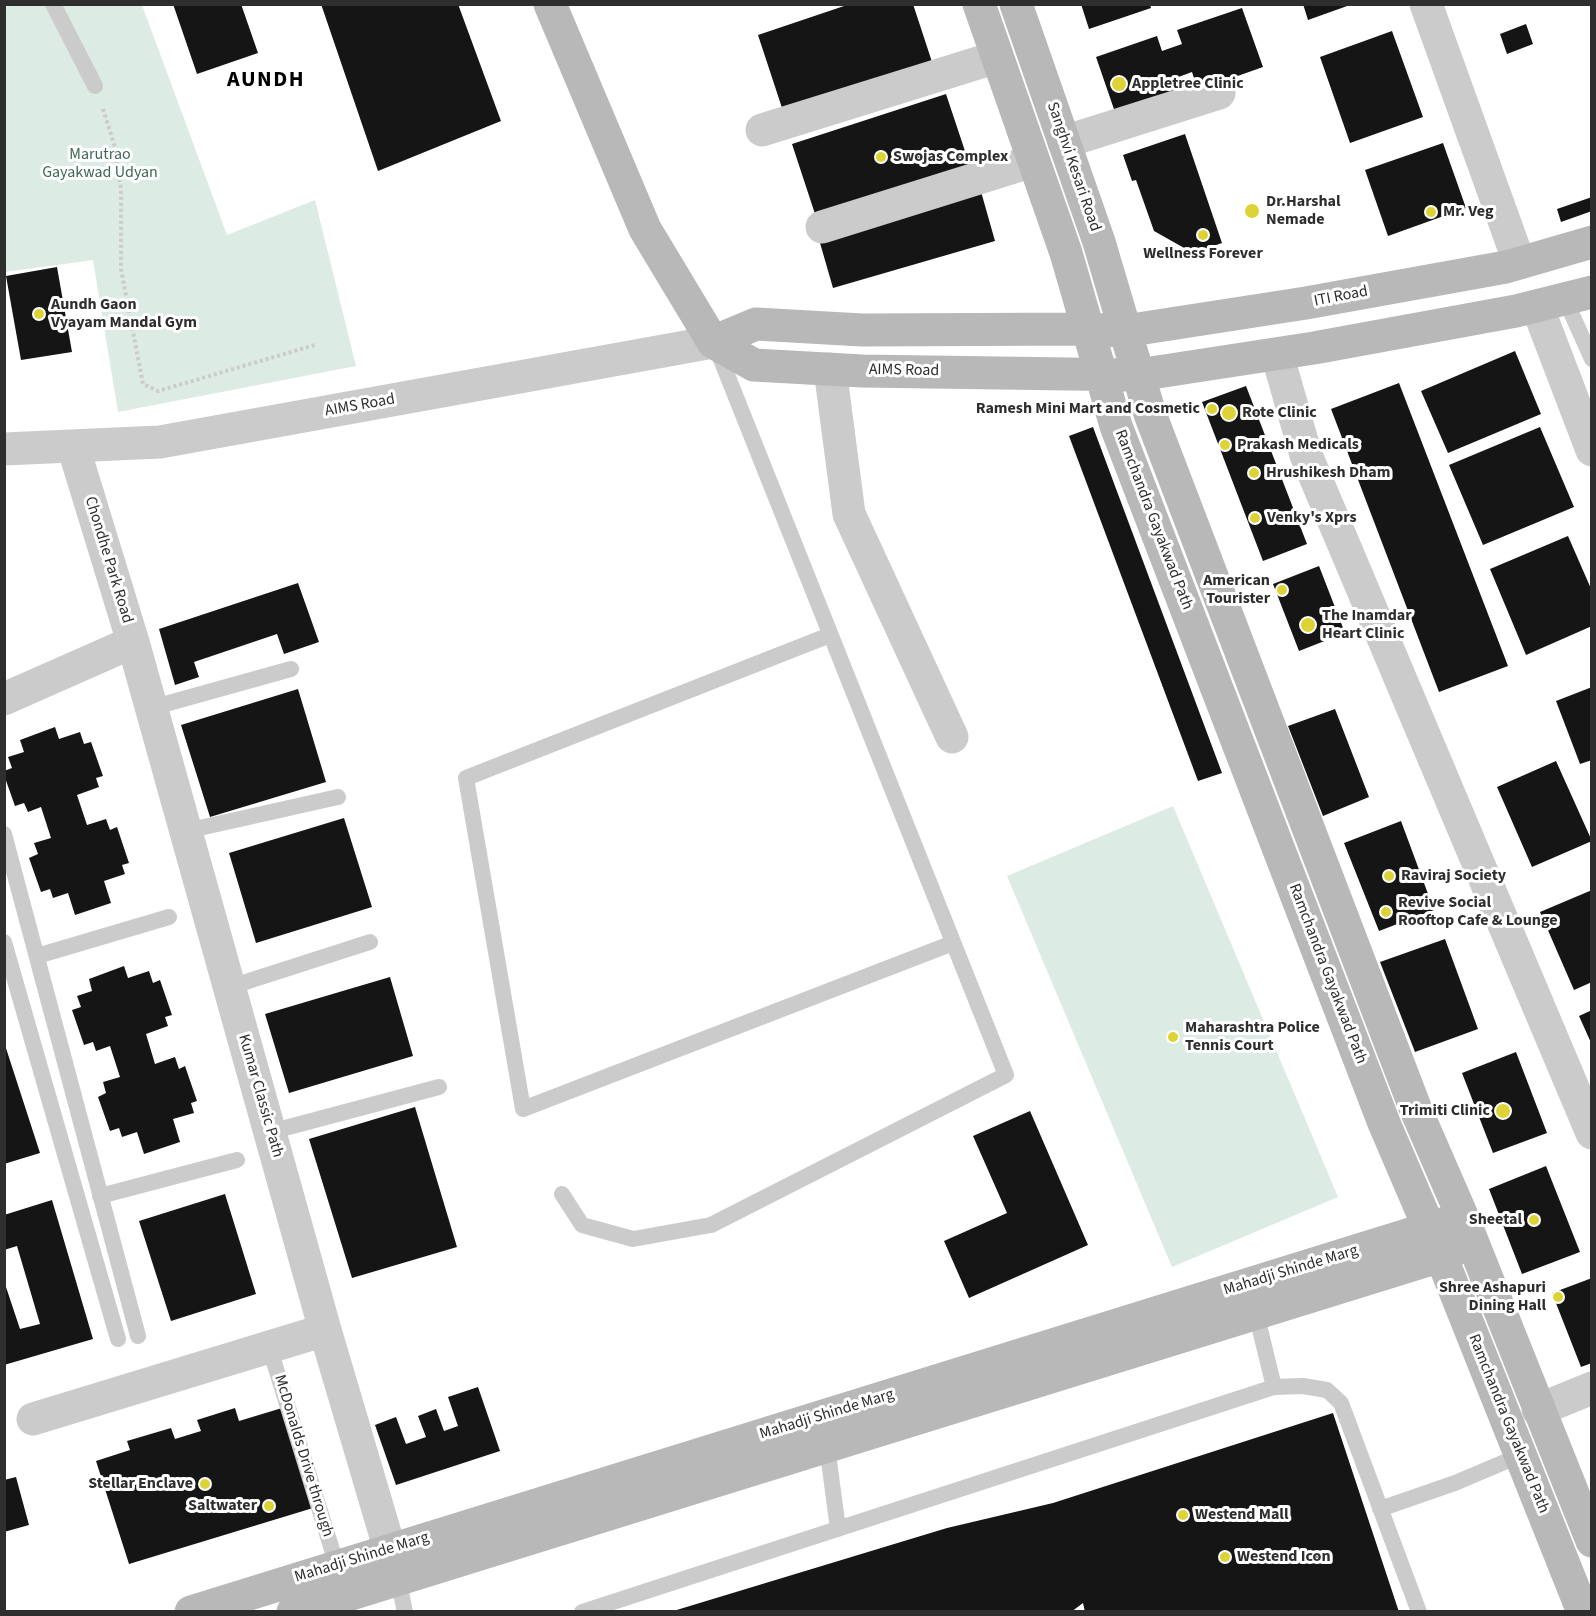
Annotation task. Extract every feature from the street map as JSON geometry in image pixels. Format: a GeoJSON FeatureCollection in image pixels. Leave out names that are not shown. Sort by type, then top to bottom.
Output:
{"type":"FeatureCollection","features":[{"type":"Feature","properties":{"kind":"main road"},"geometry":{"type":"LineString","coordinates":[[550,4],[645,229],[713,342]]}},
{"type":"Feature","properties":{"kind":"main road"},"geometry":{"type":"LineString","coordinates":[[979,4],[1066,253],[1088,329]]}},
{"type":"Feature","properties":{"kind":"main road","name":"Sanghvi Kesari Road"},"geometry":{"type":"LineString","coordinates":[[1016,4],[1099,242],[1125,331]]}},
{"type":"Feature","properties":{"kind":"main road","name":"ITI Road"},"geometry":{"type":"LineString","coordinates":[[1088,329],[1125,331],[1306,303],[1506,267],[1592,243]]}},
{"type":"Feature","properties":{"kind":"main road"},"geometry":{"type":"LineString","coordinates":[[1101,374],[1138,375],[1277,354],[1565,299]]}},
{"type":"Feature","properties":{"kind":"main road","name":"AIMS Road"},"geometry":{"type":"LineString","coordinates":[[713,342],[756,324],[862,330],[1088,329]]}},
{"type":"Feature","properties":{"kind":"main road","name":"Ramchandra Gayakwad Path"},"geometry":{"type":"LineString","coordinates":[[1088,329],[1116,426],[1384,1123],[1435,1242],[1583,1611]]}},
{"type":"Feature","properties":{"kind":"main road","name":"Ramchandra Gayakwad Path"},"geometry":{"type":"LineString","coordinates":[[1125,331],[1149,414],[1416,1110],[1592,1541]]}},
{"type":"Feature","properties":{"kind":"main road","name":"AIMS Road"},"geometry":{"type":"LineString","coordinates":[[713,342],[754,364],[830,369],[1101,374]]}},
{"type":"Feature","properties":{"kind":"main road","name":"Mahadji Shinde Marg"},"geometry":{"type":"LineString","coordinates":[[293,1611],[394,1564],[1467,1231]]}},
{"type":"Feature","properties":{"kind":"main road","name":"Mahadji Shinde Marg"},"geometry":{"type":"LineString","coordinates":[[190,1611],[236,1605],[337,1566],[394,1564],[827,1446],[1256,1313],[1435,1242]]}},
{"type":"Feature","properties":{"kind":"street"},"geometry":{"type":"LineString","coordinates":[[1426,4],[1519,262]]}},
{"type":"Feature","properties":{"kind":"street"},"geometry":{"type":"LineString","coordinates":[[762,130],[997,57]]}},
{"type":"Feature","properties":{"kind":"street"},"geometry":{"type":"LineString","coordinates":[[1064,142],[1219,93]]}},
{"type":"Feature","properties":{"kind":"street"},"geometry":{"type":"LineString","coordinates":[[822,227],[1033,161]]}},
{"type":"Feature","properties":{"kind":"street"},"geometry":{"type":"LineString","coordinates":[[1565,299],[1592,450]]}},
{"type":"Feature","properties":{"kind":"street","name":"AIMS Road"},"geometry":{"type":"LineString","coordinates":[[4,449],[160,442],[713,342]]}},
{"type":"Feature","properties":{"kind":"street"},"geometry":{"type":"LineString","coordinates":[[1277,354],[1306,455],[1592,1133]]}},
{"type":"Feature","properties":{"kind":"street"},"geometry":{"type":"LineString","coordinates":[[830,369],[849,514],[952,737]]}},
{"type":"Feature","properties":{"kind":"street","name":"Chondhe Park Road"},"geometry":{"type":"LineString","coordinates":[[4,699],[133,642],[73,446]]}},
{"type":"Feature","properties":{"kind":"street","name":"Kumar Classic Path"},"geometry":{"type":"LineString","coordinates":[[133,642],[325,1330],[394,1564]]}},
{"type":"Feature","properties":{"kind":"street"},"geometry":{"type":"LineString","coordinates":[[33,1419],[325,1330]]}},
{"type":"Feature","properties":{"kind":"street"},"geometry":{"type":"LineString","coordinates":[[1538,1410],[1592,1388]]}},
{"type":"Feature","properties":{"kind":"lane"},"geometry":{"type":"LineString","coordinates":[[53,4],[95,86]]}},
{"type":"Feature","properties":{"kind":"lane"},"geometry":{"type":"LineString","coordinates":[[1565,299],[1592,359]]}},
{"type":"Feature","properties":{"kind":"lane"},"geometry":{"type":"LineString","coordinates":[[562,1194],[582,1225],[633,1239],[711,1225],[1006,1075],[713,342]]}},
{"type":"Feature","properties":{"kind":"lane"},"geometry":{"type":"LineString","coordinates":[[830,635],[466,778],[523,1109],[953,944]]}},
{"type":"Feature","properties":{"kind":"lane"},"geometry":{"type":"LineString","coordinates":[[151,708],[291,669]]}},
{"type":"Feature","properties":{"kind":"lane"},"geometry":{"type":"LineString","coordinates":[[186,831],[338,797]]}},
{"type":"Feature","properties":{"kind":"lane"},"geometry":{"type":"LineString","coordinates":[[4,834],[138,1336]]}},
{"type":"Feature","properties":{"kind":"lane"},"geometry":{"type":"LineString","coordinates":[[37,956],[169,917]]}},
{"type":"Feature","properties":{"kind":"lane"},"geometry":{"type":"LineString","coordinates":[[4,942],[117,1339]]}},
{"type":"Feature","properties":{"kind":"lane"},"geometry":{"type":"LineString","coordinates":[[230,987],[370,942]]}},
{"type":"Feature","properties":{"kind":"lane"},"geometry":{"type":"LineString","coordinates":[[270,1132],[439,1087]]}},
{"type":"Feature","properties":{"kind":"lane"},"geometry":{"type":"LineString","coordinates":[[100,1197],[237,1160]]}},
{"type":"Feature","properties":{"kind":"lane"},"geometry":{"type":"LineString","coordinates":[[1256,1313],[1274,1387]]}},
{"type":"Feature","properties":{"kind":"lane","name":"McDonalds Drive through"},"geometry":{"type":"LineString","coordinates":[[269,1346],[337,1566]]}},
{"type":"Feature","properties":{"kind":"lane"},"geometry":{"type":"LineString","coordinates":[[582,1611],[1274,1387],[1303,1386],[1327,1389],[1341,1403],[1419,1611]]}},
{"type":"Feature","properties":{"kind":"lane"},"geometry":{"type":"LineString","coordinates":[[827,1446],[838,1529]]}},
{"type":"Feature","properties":{"kind":"lane"},"geometry":{"type":"LineString","coordinates":[[1380,1509],[1455,1484],[1521,1455]]}},
{"type":"Feature","properties":{"kind":"lane"},"geometry":{"type":"LineString","coordinates":[[394,1564],[405,1611]]}},
{"type":"Feature","properties":{"kind":"path"},"geometry":{"type":"LineString","coordinates":[[95,86],[114,144],[121,189],[121,269],[143,384],[158,390],[315,345]]}},
{"type":"Feature","properties":{"kind":"green space","name":"Marutrao Gayakwad Udyan"},"geometry":{"type":"Polygon","coordinates":[[[4,5],[142,5],[227,235],[315,200],[356,366],[118,412],[93,260],[5,272],[4,5]]]}},
{"type":"Feature","properties":{"kind":"green space","name":"Maharashtra Police Tennis Court"},"geometry":{"type":"Polygon","coordinates":[[[1173,806],[1338,1197],[1172,1267],[1007,876],[1173,806]]]}},
{"type":"Feature","properties":{"kind":"building"},"geometry":{"type":"Polygon","coordinates":[[[173,4],[241,4],[258,53],[197,74],[173,4]]]}},
{"type":"Feature","properties":{"kind":"building"},"geometry":{"type":"Polygon","coordinates":[[[321,4],[458,4],[501,121],[378,171],[321,4]]]}},
{"type":"Feature","properties":{"kind":"building"},"geometry":{"type":"Polygon","coordinates":[[[850,4],[913,4],[933,65],[784,114],[758,35],[850,4]]]}},
{"type":"Feature","properties":{"kind":"building"},"geometry":{"type":"Polygon","coordinates":[[[1081,4],[1150,4],[1151,8],[1089,29],[1081,4]]]}},
{"type":"Feature","properties":{"kind":"building"},"geometry":{"type":"Polygon","coordinates":[[[1303,4],[1350,4],[1350,5],[1308,20],[1303,4]]]}},
{"type":"Feature","properties":{"kind":"building"},"geometry":{"type":"Polygon","coordinates":[[[1242,8],[1263,67],[1198,90],[1192,72],[1173,79],[1178,94],[1116,115],[1096,57],[1157,36],[1162,51],[1182,44],[1177,30],[1242,8]]]}},
{"type":"Feature","properties":{"kind":"building"},"geometry":{"type":"Polygon","coordinates":[[[1526,24],[1533,44],[1507,54],[1500,34],[1526,24]]]}},
{"type":"Feature","properties":{"kind":"building"},"geometry":{"type":"Polygon","coordinates":[[[1392,31],[1423,117],[1350,143],[1320,57],[1392,31]]]}},
{"type":"Feature","properties":{"kind":"building","name":"Swojas Complex"},"geometry":{"type":"Polygon","coordinates":[[[946,94],[971,169],[817,220],[792,144],[946,94]]]}},
{"type":"Feature","properties":{"kind":"building"},"geometry":{"type":"Polygon","coordinates":[[[1185,134],[1222,243],[1193,253],[1154,231],[1136,180],[1132,181],[1123,155],[1185,134]]]}},
{"type":"Feature","properties":{"kind":"building"},"geometry":{"type":"Polygon","coordinates":[[[1443,143],[1466,208],[1388,236],[1365,170],[1443,143]]]}},
{"type":"Feature","properties":{"kind":"building"},"geometry":{"type":"Polygon","coordinates":[[[980,188],[995,241],[833,288],[818,236],[980,188]]]}},
{"type":"Feature","properties":{"kind":"building"},"geometry":{"type":"Polygon","coordinates":[[[1592,197],[1592,211],[1561,222],[1557,209],[1592,197]]]}},
{"type":"Feature","properties":{"kind":"building","name":"Aundh Gaon Vyayam Mandal Gym"},"geometry":{"type":"Polygon","coordinates":[[[57,267],[72,352],[21,360],[6,276],[57,267]]]}},
{"type":"Feature","properties":{"kind":"building"},"geometry":{"type":"Polygon","coordinates":[[[1515,351],[1541,414],[1448,453],[1421,391],[1515,351]]]}},
{"type":"Feature","properties":{"kind":"building"},"geometry":{"type":"Polygon","coordinates":[[[1399,383],[1508,666],[1439,692],[1331,409],[1399,383]]]}},
{"type":"Feature","properties":{"kind":"building","name":"Hrushikesh Dham"},"geometry":{"type":"Polygon","coordinates":[[[1246,386],[1307,544],[1263,561],[1202,402],[1246,386]]]}},
{"type":"Feature","properties":{"kind":"building"},"geometry":{"type":"Polygon","coordinates":[[[1093,427],[1222,773],[1198,781],[1069,436],[1093,427]]]}},
{"type":"Feature","properties":{"kind":"building"},"geometry":{"type":"Polygon","coordinates":[[[1540,427],[1574,507],[1483,545],[1449,465],[1540,427]]]}},
{"type":"Feature","properties":{"kind":"building"},"geometry":{"type":"Polygon","coordinates":[[[1568,536],[1592,591],[1592,626],[1526,655],[1490,569],[1568,536]]]}},
{"type":"Feature","properties":{"kind":"building"},"geometry":{"type":"Polygon","coordinates":[[[1319,566],[1345,633],[1299,651],[1273,584],[1319,566]]]}},
{"type":"Feature","properties":{"kind":"building"},"geometry":{"type":"Polygon","coordinates":[[[298,583],[319,642],[284,654],[277,634],[194,662],[199,677],[175,685],[159,629],[298,583]]]}},
{"type":"Feature","properties":{"kind":"building"},"geometry":{"type":"Polygon","coordinates":[[[1592,687],[1592,760],[1580,764],[1556,701],[1592,687]]]}},
{"type":"Feature","properties":{"kind":"building"},"geometry":{"type":"Polygon","coordinates":[[[298,689],[326,782],[210,817],[181,725],[298,689]]]}},
{"type":"Feature","properties":{"kind":"building"},"geometry":{"type":"Polygon","coordinates":[[[1335,709],[1369,797],[1323,816],[1288,726],[1335,709]]]}},
{"type":"Feature","properties":{"kind":"building"},"geometry":{"type":"Polygon","coordinates":[[[55,727],[59,739],[80,732],[84,744],[91,742],[103,776],[96,778],[99,787],[77,795],[87,825],[106,819],[110,830],[117,827],[129,863],[122,865],[125,874],[104,881],[111,903],[75,915],[68,893],[53,898],[50,889],[41,892],[29,858],[38,854],[34,843],[51,838],[41,807],[28,812],[24,803],[15,806],[4,775],[4,771],[12,768],[8,757],[24,752],[20,740],[55,727]]]}},
{"type":"Feature","properties":{"kind":"building"},"geometry":{"type":"Polygon","coordinates":[[[1556,761],[1592,841],[1532,867],[1497,787],[1556,761]]]}},
{"type":"Feature","properties":{"kind":"building"},"geometry":{"type":"Polygon","coordinates":[[[344,818],[372,907],[256,943],[229,853],[344,818]]]}},
{"type":"Feature","properties":{"kind":"building","name":"Raviraj Society"},"geometry":{"type":"Polygon","coordinates":[[[1401,821],[1434,910],[1379,931],[1344,843],[1401,821]]]}},
{"type":"Feature","properties":{"kind":"building"},"geometry":{"type":"Polygon","coordinates":[[[1592,890],[1592,982],[1574,990],[1540,912],[1592,890]]]}},
{"type":"Feature","properties":{"kind":"building"},"geometry":{"type":"Polygon","coordinates":[[[1445,939],[1478,1029],[1415,1052],[1380,962],[1445,939]]]}},
{"type":"Feature","properties":{"kind":"building"},"geometry":{"type":"Polygon","coordinates":[[[124,966],[128,978],[149,971],[153,983],[160,980],[172,1015],[165,1017],[168,1026],[146,1034],[155,1064],[175,1057],[179,1069],[185,1066],[197,1101],[191,1103],[194,1113],[173,1119],[180,1142],[144,1154],[137,1132],[122,1137],[119,1128],[110,1131],[98,1097],[106,1093],[103,1082],[120,1077],[110,1046],[96,1051],[93,1042],[84,1045],[72,1010],[81,1007],[77,996],[92,991],[89,979],[124,966]]]}},
{"type":"Feature","properties":{"kind":"building"},"geometry":{"type":"Polygon","coordinates":[[[390,977],[413,1056],[289,1093],[265,1014],[390,977]]]}},
{"type":"Feature","properties":{"kind":"building"},"geometry":{"type":"Polygon","coordinates":[[[1592,1010],[1592,1045],[1579,1016],[1592,1010]]]}},
{"type":"Feature","properties":{"kind":"building"},"geometry":{"type":"Polygon","coordinates":[[[4,1042],[40,1153],[4,1164],[4,1042]]]}},
{"type":"Feature","properties":{"kind":"building"},"geometry":{"type":"Polygon","coordinates":[[[1516,1052],[1547,1133],[1493,1153],[1462,1073],[1516,1052]]]}},
{"type":"Feature","properties":{"kind":"building"},"geometry":{"type":"Polygon","coordinates":[[[415,1107],[457,1247],[352,1278],[309,1139],[415,1107]]]}},
{"type":"Feature","properties":{"kind":"building"},"geometry":{"type":"Polygon","coordinates":[[[1030,1111],[1088,1245],[969,1298],[944,1241],[1007,1213],[973,1136],[1030,1111]]]}},
{"type":"Feature","properties":{"kind":"building","name":"Sheetal"},"geometry":{"type":"Polygon","coordinates":[[[1546,1166],[1580,1252],[1522,1274],[1489,1189],[1546,1166]]]}},
{"type":"Feature","properties":{"kind":"building"},"geometry":{"type":"Polygon","coordinates":[[[225,1194],[256,1294],[171,1321],[139,1221],[225,1194]]]}},
{"type":"Feature","properties":{"kind":"building"},"geometry":{"type":"Polygon","coordinates":[[[52,1200],[93,1339],[4,1365],[4,1281],[20,1329],[40,1324],[17,1246],[4,1250],[4,1215],[52,1200]]]}},
{"type":"Feature","properties":{"kind":"building"},"geometry":{"type":"Polygon","coordinates":[[[1592,1278],[1592,1363],[1581,1367],[1552,1293],[1592,1278]]]}},
{"type":"Feature","properties":{"kind":"building"},"geometry":{"type":"Polygon","coordinates":[[[478,1387],[500,1451],[396,1485],[375,1425],[396,1417],[406,1444],[426,1437],[418,1416],[436,1409],[444,1431],[458,1426],[448,1397],[478,1387]]]}},
{"type":"Feature","properties":{"kind":"building","name":"Stellar Enclave"},"geometry":{"type":"Polygon","coordinates":[[[235,1408],[239,1421],[282,1408],[313,1508],[129,1564],[96,1461],[130,1450],[127,1441],[171,1428],[175,1439],[201,1431],[197,1420],[235,1408]]]}},
{"type":"Feature","properties":{"kind":"building","name":"Westend Mall"},"geometry":{"type":"Polygon","coordinates":[[[1333,1413],[1399,1612],[1085,1612],[1083,1603],[1071,1612],[670,1612],[947,1528],[1053,1503],[1333,1413]]]}},
{"type":"Feature","properties":{"kind":"building"},"geometry":{"type":"Polygon","coordinates":[[[16,1477],[29,1525],[4,1532],[4,1480],[16,1477]]]}},
{"type":"Feature","properties":{"kind":"place","name":"Appletree Clinic"},"geometry":{"type":"Point","coordinates":[1119,84]}},
{"type":"Feature","properties":{"kind":"place","name":"Swojas Complex"},"geometry":{"type":"Point","coordinates":[881,157]}},
{"type":"Feature","properties":{"kind":"place","name":"Dr.Harshal Nemade"},"geometry":{"type":"Point","coordinates":[1252,211]}},
{"type":"Feature","properties":{"kind":"place","name":"Mr. Veg"},"geometry":{"type":"Point","coordinates":[1431,212]}},
{"type":"Feature","properties":{"kind":"place","name":"Wellness Forever"},"geometry":{"type":"Point","coordinates":[1203,235]}},
{"type":"Feature","properties":{"kind":"place","name":"Aundh Gaon Vyayam Mandal Gym"},"geometry":{"type":"Point","coordinates":[39,314]}},
{"type":"Feature","properties":{"kind":"place","name":"Ramesh Mini Mart and Cosmetic"},"geometry":{"type":"Point","coordinates":[1212,409]}},
{"type":"Feature","properties":{"kind":"place","name":"Rote Clinic"},"geometry":{"type":"Point","coordinates":[1229,413]}},
{"type":"Feature","properties":{"kind":"place","name":"Prakash Medicals"},"geometry":{"type":"Point","coordinates":[1225,445]}},
{"type":"Feature","properties":{"kind":"place","name":"Hrushikesh Dham"},"geometry":{"type":"Point","coordinates":[1254,473]}},
{"type":"Feature","properties":{"kind":"place","name":"Venky's Xprs"},"geometry":{"type":"Point","coordinates":[1255,518]}},
{"type":"Feature","properties":{"kind":"place","name":"American Tourister"},"geometry":{"type":"Point","coordinates":[1282,590]}},
{"type":"Feature","properties":{"kind":"place","name":"The Inamdar Heart Clinic"},"geometry":{"type":"Point","coordinates":[1308,625]}},
{"type":"Feature","properties":{"kind":"place","name":"Raviraj Society"},"geometry":{"type":"Point","coordinates":[1389,876]}},
{"type":"Feature","properties":{"kind":"place","name":"Revive Social Rooftop Cafe & Lounge"},"geometry":{"type":"Point","coordinates":[1386,912]}},
{"type":"Feature","properties":{"kind":"place","name":"Maharashtra Police Tennis Court"},"geometry":{"type":"Point","coordinates":[1173,1037]}},
{"type":"Feature","properties":{"kind":"place","name":"Trimiti Clinic"},"geometry":{"type":"Point","coordinates":[1503,1111]}},
{"type":"Feature","properties":{"kind":"place","name":"Sheetal"},"geometry":{"type":"Point","coordinates":[1534,1220]}},
{"type":"Feature","properties":{"kind":"place","name":"Shree Ashapuri Dining Hall"},"geometry":{"type":"Point","coordinates":[1558,1297]}},
{"type":"Feature","properties":{"kind":"place","name":"Stellar Enclave"},"geometry":{"type":"Point","coordinates":[205,1484]}},
{"type":"Feature","properties":{"kind":"place","name":"Saltwater"},"geometry":{"type":"Point","coordinates":[269,1506]}},
{"type":"Feature","properties":{"kind":"place","name":"Westend Mall"},"geometry":{"type":"Point","coordinates":[1183,1515]}},
{"type":"Feature","properties":{"kind":"place","name":"Westend Icon"},"geometry":{"type":"Point","coordinates":[1225,1557]}},
{"type":"Feature","properties":{"kind":"district","name":"AUNDH"},"geometry":{"type":"Point","coordinates":[266,81]}}]}
